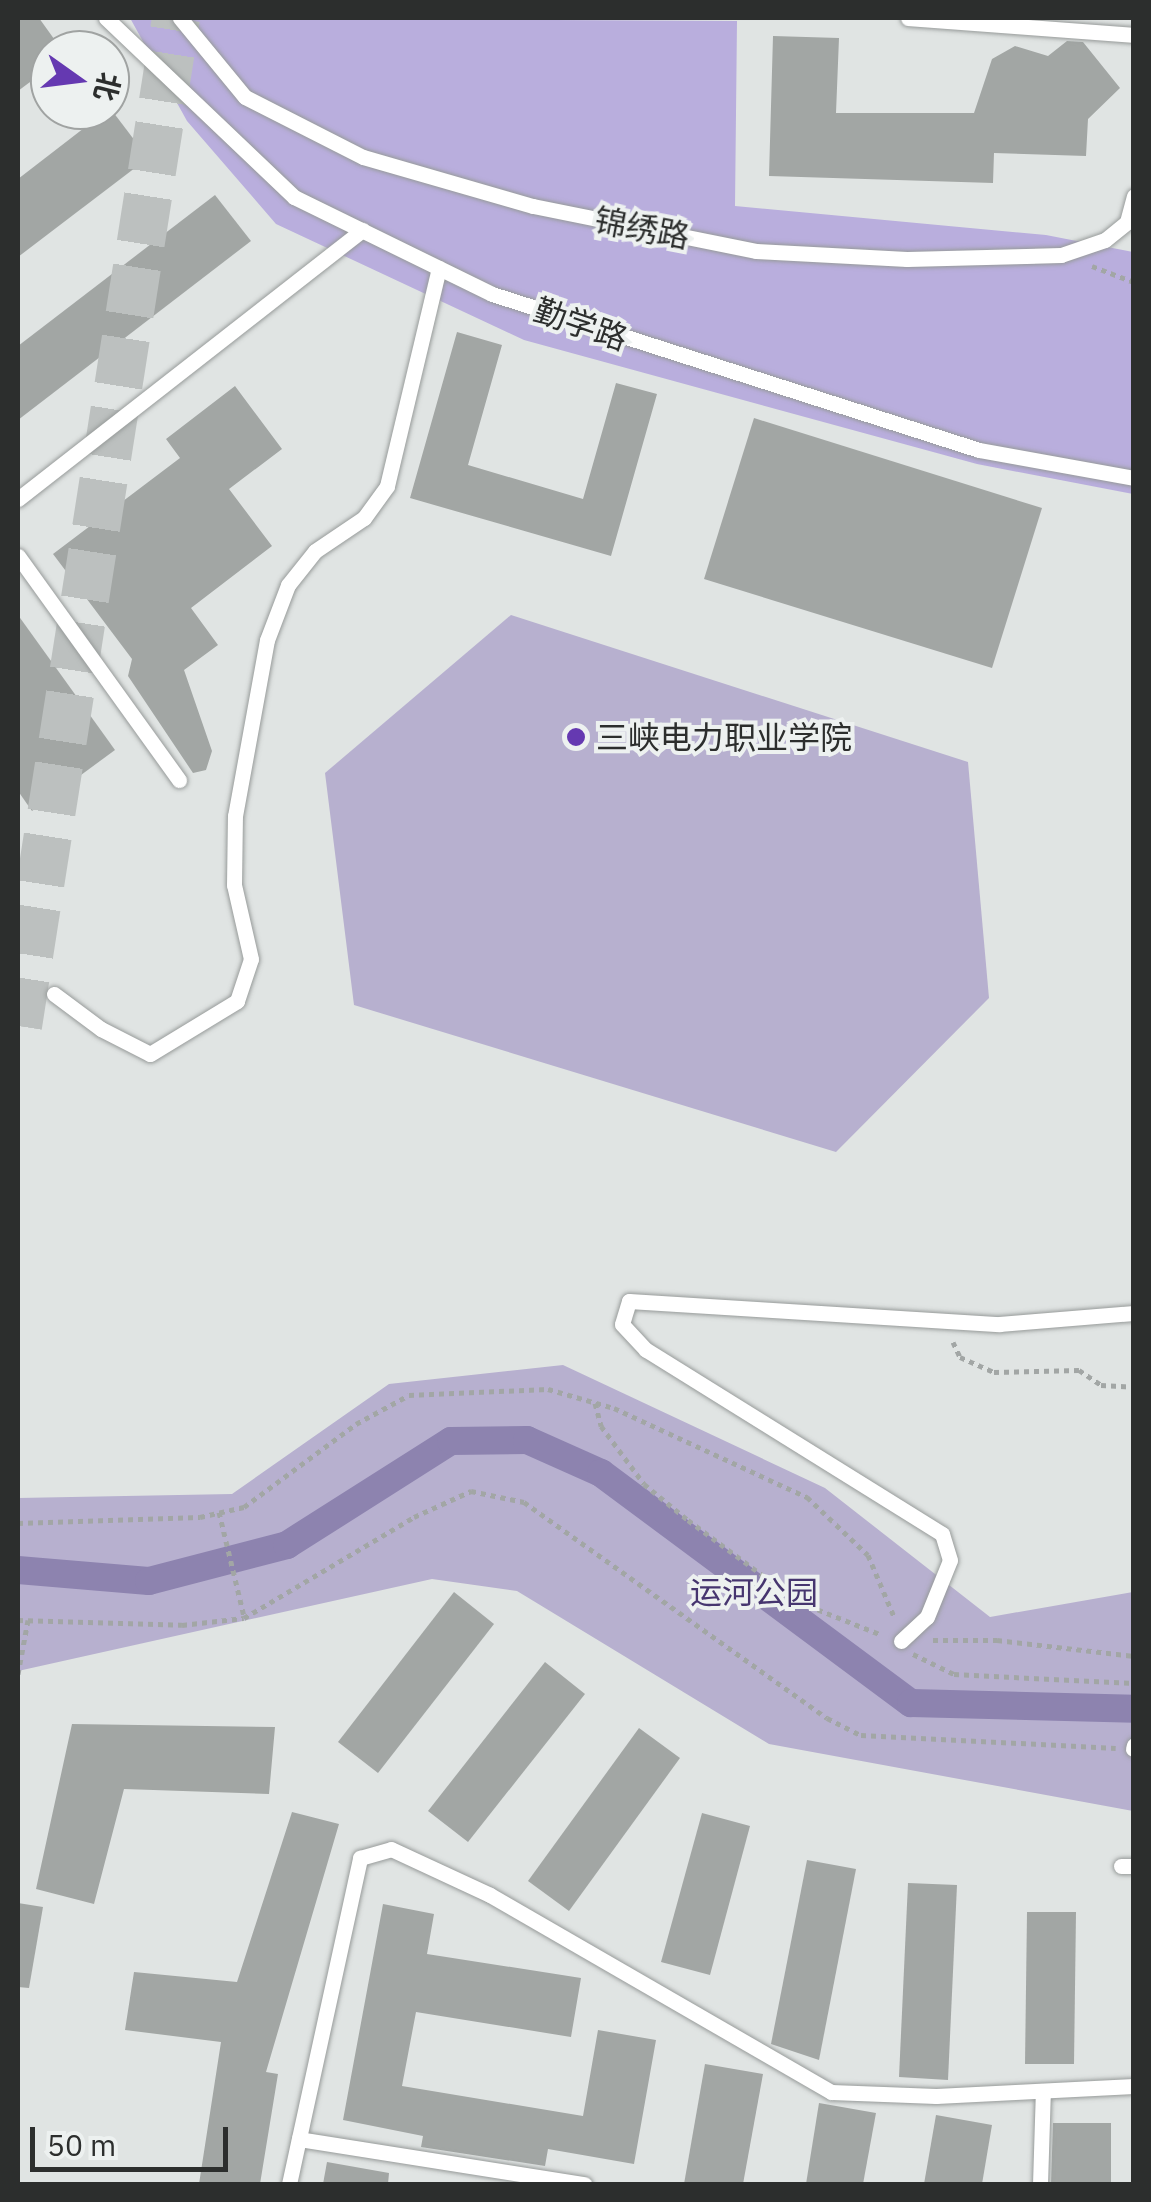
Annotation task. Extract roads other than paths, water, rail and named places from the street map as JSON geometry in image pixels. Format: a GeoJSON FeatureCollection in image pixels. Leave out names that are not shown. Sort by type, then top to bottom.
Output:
{"type":"FeatureCollection","features":[{"type":"Feature","properties":{"kind":"lane","name":"勤学路"},"geometry":{"type":"LineString","coordinates":[[106,18],[294,198],[492,294],[681,358],[979,450],[1134,478]]}},
{"type":"Feature","properties":{"kind":"lane","name":"锦绣路"},"geometry":{"type":"LineString","coordinates":[[180,18],[246,98],[294,128],[363,157],[532,206],[756,251],[907,259],[1060,255],[1105,240],[1127,222],[1134,196]]}},
{"type":"Feature","properties":{"kind":"lane"},"geometry":{"type":"LineString","coordinates":[[908,18],[1134,35]]}},
{"type":"Feature","properties":{"kind":"lane"},"geometry":{"type":"LineString","coordinates":[[18,499],[362,230]]}},
{"type":"Feature","properties":{"kind":"lane"},"geometry":{"type":"LineString","coordinates":[[54,994],[101,1030],[150,1054],[238,1000],[251,959],[234,885],[235,816],[267,640],[288,585],[316,551],[364,518],[387,486],[439,268]]}},
{"type":"Feature","properties":{"kind":"lane"},"geometry":{"type":"LineString","coordinates":[[18,556],[179,780]]}},
{"type":"Feature","properties":{"kind":"lane"},"geometry":{"type":"LineString","coordinates":[[901,1641],[927,1617],[950,1560],[942,1534],[646,1350],[622,1324],[630,1301],[650,1299],[999,1324],[1134,1313]]}},
{"type":"Feature","properties":{"kind":"lane"},"geometry":{"type":"LineString","coordinates":[[289,2184],[360,1858],[391,1849],[490,1894],[831,2092],[1043,2091],[1134,2086]]}},
{"type":"Feature","properties":{"kind":"lane"},"geometry":{"type":"LineString","coordinates":[[1040,2184],[1043,2091]]}},
{"type":"Feature","properties":{"kind":"lane"},"geometry":{"type":"LineString","coordinates":[[299,2140],[584,2184]]}},
{"type":"Feature","properties":{"kind":"waterway"},"geometry":{"type":"LineString","coordinates":[[18,1570],[149,1581],[287,1545],[451,1441],[527,1440],[601,1473],[911,1703],[1134,1709]]}},
{"type":"Feature","properties":{"kind":"tunnel"},"geometry":{"type":"LineString","coordinates":[[18,1026],[176,18]]}},
{"type":"Feature","properties":{"kind":"place","name":"三峡电力职业学院"},"geometry":{"type":"Point","coordinates":[576,737]}},
{"type":"Feature","properties":{"kind":"park label","name":"运河公园"},"geometry":{"type":"Point","coordinates":[754,1592]}}]}
